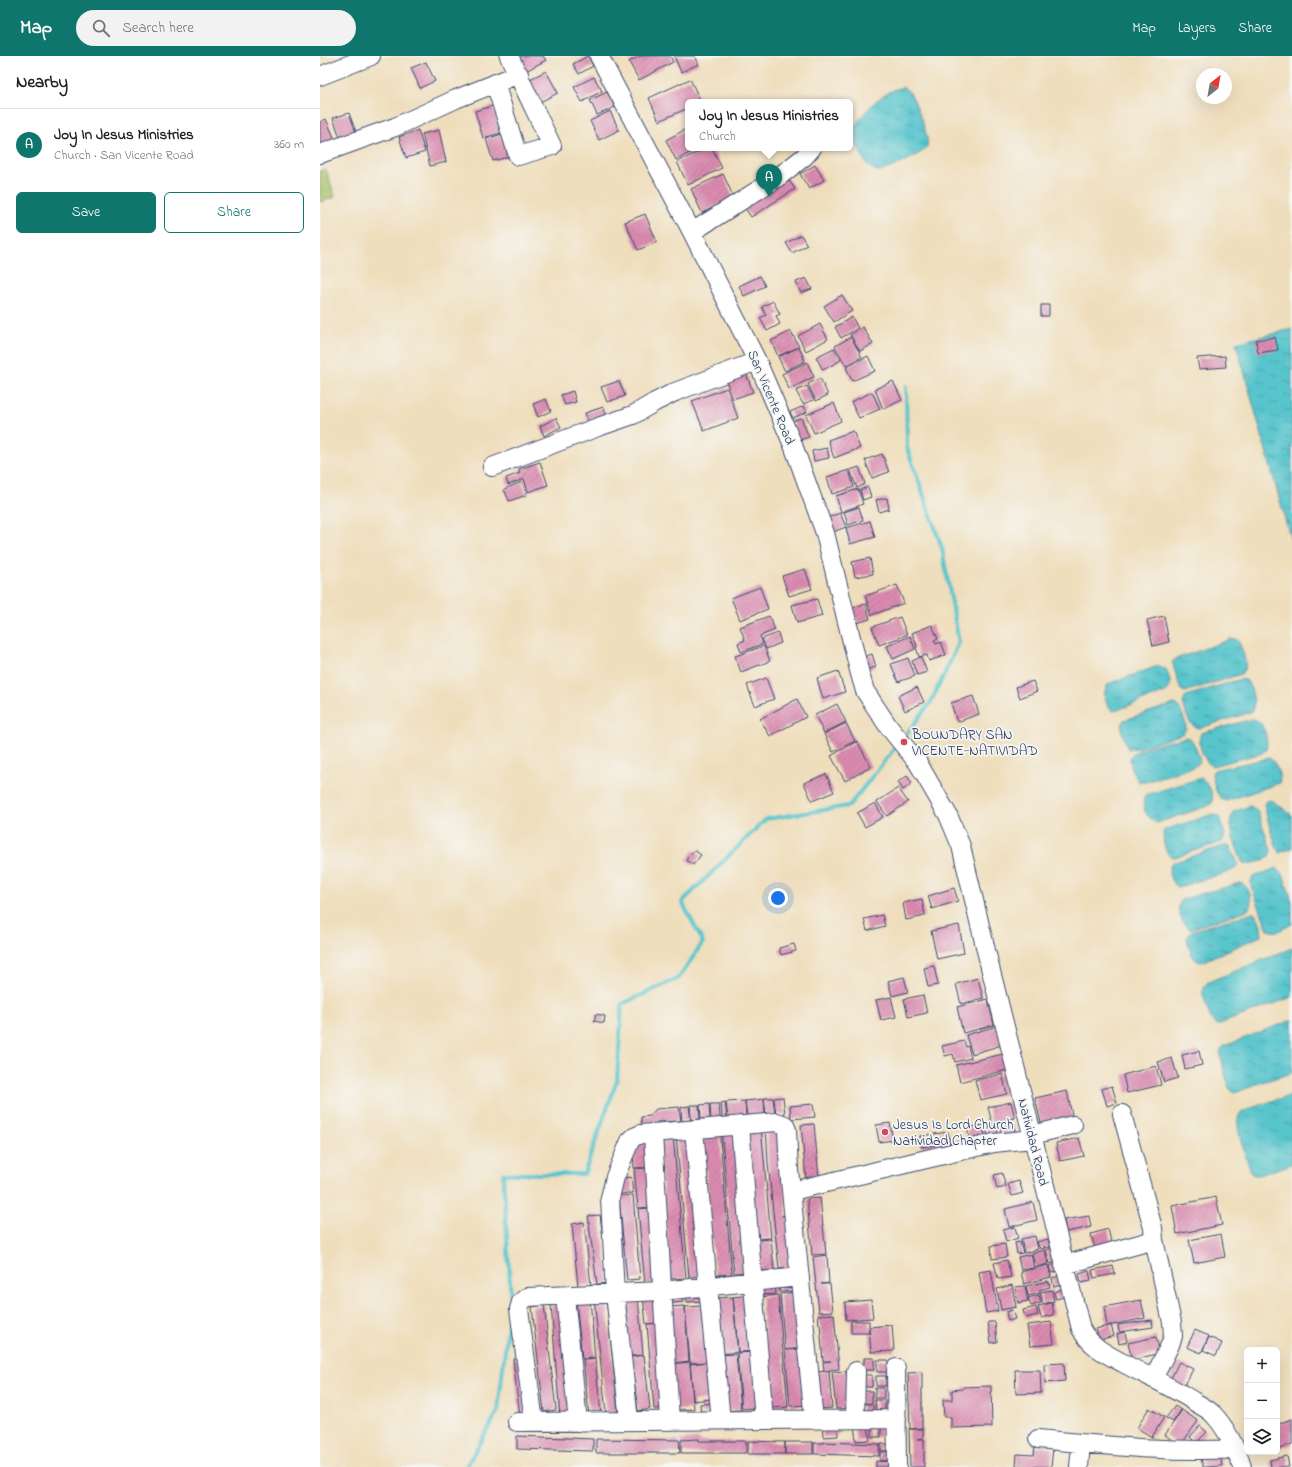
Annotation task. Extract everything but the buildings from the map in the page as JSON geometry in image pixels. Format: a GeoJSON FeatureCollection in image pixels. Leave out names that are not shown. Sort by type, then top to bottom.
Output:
{"type":"FeatureCollection","features":[{"type":"Feature","properties":{"kind":"street"},"geometry":{"type":"LineString","coordinates":[[320,76],[371,56]]}},
{"type":"Feature","properties":{"kind":"street"},"geometry":{"type":"LineString","coordinates":[[495,84],[518,156],[552,146],[509,56]]}},
{"type":"Feature","properties":{"kind":"street","name":"San Vicente Road"},"geometry":{"type":"LineString","coordinates":[[599,56],[692,232],[757,361],[793,446],[825,534],[860,674],[866,691],[888,726],[908,752]]}},
{"type":"Feature","properties":{"kind":"street"},"geometry":{"type":"LineString","coordinates":[[320,154],[395,127],[456,99],[518,74]]}},
{"type":"Feature","properties":{"kind":"street"},"geometry":{"type":"LineString","coordinates":[[692,232],[777,178],[809,151]]}},
{"type":"Feature","properties":{"kind":"street"},"geometry":{"type":"LineString","coordinates":[[492,467],[633,415],[675,392],[757,361]]}},
{"type":"Feature","properties":{"kind":"street","name":"Natividad Road"},"geometry":{"type":"LineString","coordinates":[[908,752],[918,763],[948,814],[961,846],[1032,1137],[1081,1329],[1093,1346],[1153,1380],[1184,1395],[1212,1413],[1224,1428],[1236,1449],[1242,1467]]}},
{"type":"Feature","properties":{"kind":"street"},"geometry":{"type":"LineString","coordinates":[[1122,1114],[1153,1228],[1154,1240],[1172,1322],[1173,1336],[1153,1380]]}},
{"type":"Feature","properties":{"kind":"street"},"geometry":{"type":"LineString","coordinates":[[629,1420],[615,1294],[610,1198],[615,1177],[630,1141],[640,1134],[777,1122],[785,1125],[787,1130],[814,1420]]}},
{"type":"Feature","properties":{"kind":"street"},"geometry":{"type":"LineString","coordinates":[[740,1125],[764,1420]]}},
{"type":"Feature","properties":{"kind":"street"},"geometry":{"type":"LineString","coordinates":[[792,1191],[994,1143],[1032,1137],[1073,1125]]}},
{"type":"Feature","properties":{"kind":"street"},"geometry":{"type":"LineString","coordinates":[[694,1129],[721,1420]]}},
{"type":"Feature","properties":{"kind":"street"},"geometry":{"type":"LineString","coordinates":[[653,1134],[670,1420]]}},
{"type":"Feature","properties":{"kind":"street"},"geometry":{"type":"LineString","coordinates":[[1064,1265],[1154,1240]]}},
{"type":"Feature","properties":{"kind":"street"},"geometry":{"type":"LineString","coordinates":[[800,1277],[662,1291],[527,1297],[521,1302],[519,1309],[525,1422],[897,1419]]}},
{"type":"Feature","properties":{"kind":"street"},"geometry":{"type":"LineString","coordinates":[[565,1296],[578,1422]]}},
{"type":"Feature","properties":{"kind":"street"},"geometry":{"type":"LineString","coordinates":[[896,1368],[897,1467]]}},
{"type":"Feature","properties":{"kind":"street"},"geometry":{"type":"LineString","coordinates":[[855,1419],[856,1370]]}},
{"type":"Feature","properties":{"kind":"street"},"geometry":{"type":"LineString","coordinates":[[1038,1439],[1142,1448],[1201,1450],[1236,1449]]}},
{"type":"Feature","properties":{"kind":"street"},"geometry":{"type":"LineString","coordinates":[[1079,1467],[1081,1443]]}},
{"type":"Feature","properties":{"kind":"green space"},"geometry":{"type":"Polygon","coordinates":[[[326,169],[335,197],[320,202],[320,171],[326,169]]]}},
{"type":"Feature","properties":{"kind":"water"},"geometry":{"type":"Polygon","coordinates":[[[903,87],[910,93],[919,111],[927,137],[927,147],[913,157],[885,170],[876,171],[868,166],[863,158],[855,141],[854,130],[860,119],[874,103],[884,95],[903,87]]]}},
{"type":"Feature","properties":{"kind":"water"},"geometry":{"type":"Polygon","coordinates":[[[1292,329],[1292,544],[1236,343],[1292,329]]]}},
{"type":"Feature","properties":{"kind":"water"},"geometry":{"type":"Polygon","coordinates":[[[1231,639],[1236,639],[1238,641],[1243,653],[1245,668],[1241,674],[1185,692],[1181,690],[1172,662],[1176,659],[1231,639]]]}},
{"type":"Feature","properties":{"kind":"water"},"geometry":{"type":"Polygon","coordinates":[[[1158,666],[1166,669],[1169,678],[1170,687],[1166,692],[1114,711],[1108,707],[1104,693],[1108,684],[1158,666]]]}},
{"type":"Feature","properties":{"kind":"water"},"geometry":{"type":"Polygon","coordinates":[[[1241,679],[1246,680],[1252,692],[1254,705],[1251,712],[1200,728],[1196,727],[1190,722],[1183,703],[1186,696],[1241,679]]]}},
{"type":"Feature","properties":{"kind":"water"},"geometry":{"type":"Polygon","coordinates":[[[1174,704],[1179,708],[1186,726],[1186,729],[1182,734],[1140,748],[1128,749],[1122,731],[1122,724],[1124,720],[1174,704]]]}},
{"type":"Feature","properties":{"kind":"water"},"geometry":{"type":"Polygon","coordinates":[[[1253,719],[1257,720],[1263,727],[1267,742],[1266,750],[1262,753],[1213,766],[1206,761],[1200,747],[1201,733],[1253,719]]]}},
{"type":"Feature","properties":{"kind":"water"},"geometry":{"type":"Polygon","coordinates":[[[1187,737],[1192,741],[1195,747],[1200,760],[1198,764],[1193,767],[1145,782],[1139,782],[1131,766],[1131,756],[1148,747],[1187,737]]]}},
{"type":"Feature","properties":{"kind":"water"},"geometry":{"type":"Polygon","coordinates":[[[1269,758],[1276,766],[1279,773],[1280,783],[1226,801],[1220,797],[1216,790],[1212,774],[1214,770],[1269,758]]]}},
{"type":"Feature","properties":{"kind":"water"},"geometry":{"type":"Polygon","coordinates":[[[1201,778],[1209,786],[1212,792],[1212,803],[1208,806],[1157,823],[1147,815],[1143,803],[1146,795],[1201,778]]]}},
{"type":"Feature","properties":{"kind":"water"},"geometry":{"type":"Polygon","coordinates":[[[1269,800],[1292,815],[1292,848],[1279,853],[1271,832],[1264,805],[1265,802],[1269,800]]]}},
{"type":"Feature","properties":{"kind":"water"},"geometry":{"type":"Polygon","coordinates":[[[1250,806],[1257,810],[1271,850],[1268,857],[1265,859],[1245,864],[1242,862],[1233,837],[1231,830],[1231,818],[1233,812],[1250,806]]]}},
{"type":"Feature","properties":{"kind":"water"},"geometry":{"type":"Polygon","coordinates":[[[1213,814],[1219,817],[1225,835],[1222,842],[1175,857],[1171,857],[1167,853],[1164,843],[1164,830],[1213,814]]]}},
{"type":"Feature","properties":{"kind":"water"},"geometry":{"type":"Polygon","coordinates":[[[1226,845],[1230,846],[1238,864],[1236,868],[1229,872],[1178,887],[1173,883],[1169,873],[1172,863],[1226,845]]]}},
{"type":"Feature","properties":{"kind":"water"},"geometry":{"type":"Polygon","coordinates":[[[1277,868],[1283,874],[1292,901],[1292,924],[1277,932],[1268,930],[1250,883],[1253,877],[1277,868]]]}},
{"type":"Feature","properties":{"kind":"water"},"geometry":{"type":"Polygon","coordinates":[[[1240,883],[1243,884],[1249,891],[1251,903],[1248,910],[1190,929],[1181,919],[1179,906],[1183,899],[1240,883]]]}},
{"type":"Feature","properties":{"kind":"water"},"geometry":{"type":"Polygon","coordinates":[[[1255,913],[1260,921],[1262,930],[1261,936],[1201,962],[1195,959],[1190,950],[1187,939],[1191,931],[1255,913]]]}},
{"type":"Feature","properties":{"kind":"water"},"geometry":{"type":"Polygon","coordinates":[[[1292,948],[1292,997],[1217,1025],[1211,1020],[1203,995],[1203,988],[1208,982],[1292,948]]]}},
{"type":"Feature","properties":{"kind":"water"},"geometry":{"type":"Polygon","coordinates":[[[1292,1020],[1292,1073],[1256,1084],[1238,1092],[1233,1092],[1229,1088],[1220,1055],[1221,1049],[1224,1046],[1292,1020]]]}},
{"type":"Feature","properties":{"kind":"water"},"geometry":{"type":"Polygon","coordinates":[[[1292,1095],[1292,1164],[1254,1175],[1251,1173],[1244,1152],[1239,1133],[1238,1118],[1240,1114],[1256,1106],[1292,1095]]]}},
{"type":"Feature","properties":{"kind":"waterway"},"geometry":{"type":"LineString","coordinates":[[904,737],[931,702],[959,643],[942,548],[907,448],[906,386]]}},
{"type":"Feature","properties":{"kind":"waterway"},"geometry":{"type":"LineString","coordinates":[[466,1467],[498,1411],[511,1298],[503,1174],[584,1174],[617,1080],[622,1004],[679,978],[703,942],[682,902],[766,819],[849,806],[898,744]]}},
{"type":"Feature","properties":{"kind":"place","name":"Joy In Jesus Ministries"},"geometry":{"type":"Point","coordinates":[769,197]}},
{"type":"Feature","properties":{"kind":"place","name":"BOUNDARY SAN VICENTE-NATIVIDAD"},"geometry":{"type":"Point","coordinates":[904,742]}},
{"type":"Feature","properties":{"kind":"place","name":"Jesus Is Lord Church Natividad Chapter"},"geometry":{"type":"Point","coordinates":[885,1132]}}]}
